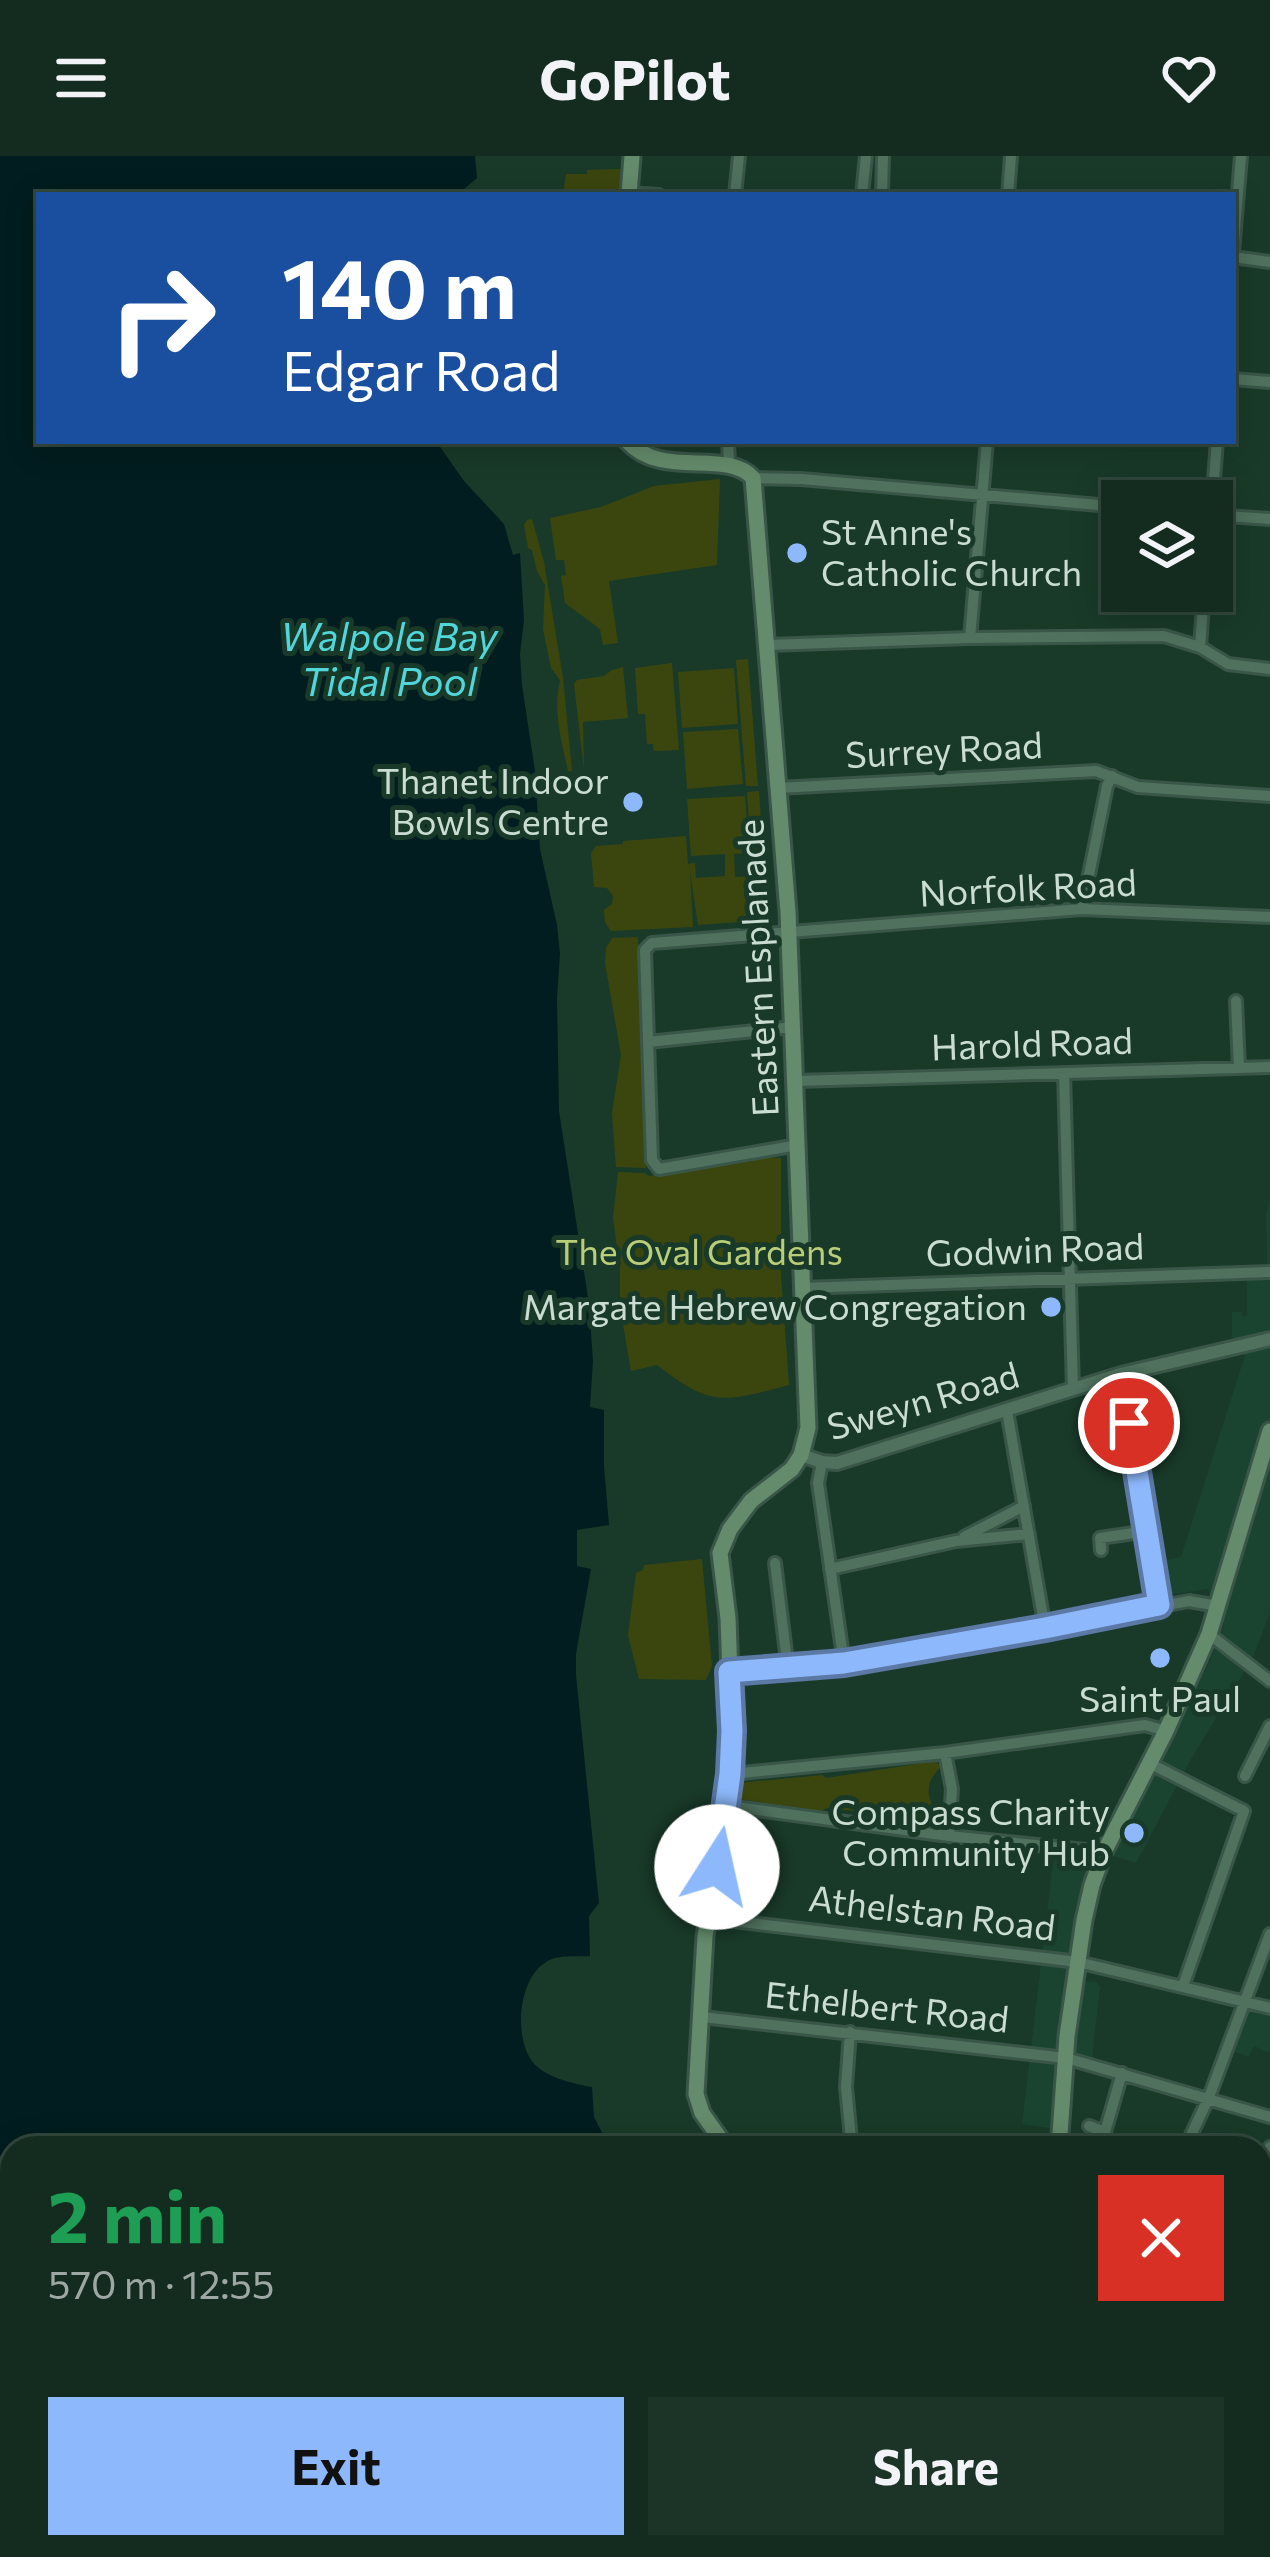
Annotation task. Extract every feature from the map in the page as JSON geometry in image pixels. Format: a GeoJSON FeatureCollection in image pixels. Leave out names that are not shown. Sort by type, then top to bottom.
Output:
{"type":"FeatureCollection","features":[{"type":"Feature","properties":{"kind":"main road"},"geometry":{"type":"LineString","coordinates":[[629,192],[632,156]]}},
{"type":"Feature","properties":{"kind":"main road"},"geometry":{"type":"LineString","coordinates":[[630,444],[658,460],[728,465],[748,471],[753,478]]}},
{"type":"Feature","properties":{"kind":"main road","name":"Eastern Esplanade"},"geometry":{"type":"LineString","coordinates":[[753,478],[796,1081],[808,1428],[801,1454]]}},
{"type":"Feature","properties":{"kind":"main road"},"geometry":{"type":"LineString","coordinates":[[1060,2136],[1087,1903],[1104,1852],[1209,1634],[1270,1431]]}},
{"type":"Feature","properties":{"kind":"main road"},"geometry":{"type":"LineString","coordinates":[[719,2136],[699,2108],[697,2094],[708,1918],[728,1806],[732,1731],[728,1618],[720,1564],[730,1528],[756,1496],[786,1476],[801,1454]]}},
{"type":"Feature","properties":{"kind":"street"},"geometry":{"type":"LineString","coordinates":[[735,192],[739,156]]}},
{"type":"Feature","properties":{"kind":"street"},"geometry":{"type":"LineString","coordinates":[[862,192],[866,156]]}},
{"type":"Feature","properties":{"kind":"street"},"geometry":{"type":"LineString","coordinates":[[882,192],[883,156]]}},
{"type":"Feature","properties":{"kind":"street"},"geometry":{"type":"LineString","coordinates":[[1008,192],[1012,156]]}},
{"type":"Feature","properties":{"kind":"street"},"geometry":{"type":"LineString","coordinates":[[1236,215],[1241,156]]}},
{"type":"Feature","properties":{"kind":"street"},"geometry":{"type":"LineString","coordinates":[[1236,252],[1270,262]]}},
{"type":"Feature","properties":{"kind":"street"},"geometry":{"type":"LineString","coordinates":[[1236,379],[1270,382]]}},
{"type":"Feature","properties":{"kind":"street"},"geometry":{"type":"LineString","coordinates":[[728,444],[728,465]]}},
{"type":"Feature","properties":{"kind":"street"},"geometry":{"type":"LineString","coordinates":[[970,638],[987,444]]}},
{"type":"Feature","properties":{"kind":"street"},"geometry":{"type":"LineString","coordinates":[[1214,480],[1217,444]]}},
{"type":"Feature","properties":{"kind":"street"},"geometry":{"type":"LineString","coordinates":[[753,478],[1101,505]]}},
{"type":"Feature","properties":{"kind":"street"},"geometry":{"type":"LineString","coordinates":[[1233,516],[1270,519]]}},
{"type":"Feature","properties":{"kind":"street"},"geometry":{"type":"LineString","coordinates":[[1200,647],[1202,612]]}},
{"type":"Feature","properties":{"kind":"street"},"geometry":{"type":"LineString","coordinates":[[768,645],[1164,636],[1200,647],[1228,664],[1270,669]]}},
{"type":"Feature","properties":{"kind":"street","name":"Surrey Road"},"geometry":{"type":"LineString","coordinates":[[778,788],[1096,771],[1138,787],[1270,796]]}},
{"type":"Feature","properties":{"kind":"street"},"geometry":{"type":"LineString","coordinates":[[1082,909],[1112,776]]}},
{"type":"Feature","properties":{"kind":"street","name":"Norfolk Road"},"geometry":{"type":"LineString","coordinates":[[648,1042],[645,950],[652,943],[1082,909],[1270,917]]}},
{"type":"Feature","properties":{"kind":"street"},"geometry":{"type":"LineString","coordinates":[[1237,1001],[1239,1067]]}},
{"type":"Feature","properties":{"kind":"street"},"geometry":{"type":"LineString","coordinates":[[793,1027],[648,1042],[652,1160],[659,1169],[798,1144]]}},
{"type":"Feature","properties":{"kind":"street","name":"Harold Road"},"geometry":{"type":"LineString","coordinates":[[796,1081],[1270,1067]]}},
{"type":"Feature","properties":{"kind":"street"},"geometry":{"type":"LineString","coordinates":[[1064,1073],[1073,1389]]}},
{"type":"Feature","properties":{"kind":"street","name":"Godwin Road"},"geometry":{"type":"LineString","coordinates":[[802,1288],[1270,1273]]}},
{"type":"Feature","properties":{"kind":"street","name":"Sweyn Road"},"geometry":{"type":"LineString","coordinates":[[801,1454],[837,1463],[1121,1374],[1270,1339]]}},
{"type":"Feature","properties":{"kind":"street"},"geometry":{"type":"LineString","coordinates":[[1121,1374],[1159,1605]]}},
{"type":"Feature","properties":{"kind":"street"},"geometry":{"type":"LineString","coordinates":[[1007,1411],[1045,1628]]}},
{"type":"Feature","properties":{"kind":"street"},"geometry":{"type":"LineString","coordinates":[[822,1462],[818,1483],[844,1663]]}},
{"type":"Feature","properties":{"kind":"street"},"geometry":{"type":"LineString","coordinates":[[956,1541],[1024,1506]]}},
{"type":"Feature","properties":{"kind":"street"},"geometry":{"type":"LineString","coordinates":[[1101,1550],[1100,1538],[1147,1531]]}},
{"type":"Feature","properties":{"kind":"street"},"geometry":{"type":"LineString","coordinates":[[830,1569],[956,1541],[1029,1534]]}},
{"type":"Feature","properties":{"kind":"street"},"geometry":{"type":"LineString","coordinates":[[775,1563],[788,1669]]}},
{"type":"Feature","properties":{"kind":"street"},"geometry":{"type":"LineString","coordinates":[[729,1672],[844,1663],[1159,1605],[1189,1601],[1218,1606]]}},
{"type":"Feature","properties":{"kind":"street"},"geometry":{"type":"LineString","coordinates":[[1209,1634],[1270,1681]]}},
{"type":"Feature","properties":{"kind":"street"},"geometry":{"type":"LineString","coordinates":[[730,1774],[945,1753],[1145,1725],[1166,1731]]}},
{"type":"Feature","properties":{"kind":"street"},"geometry":{"type":"LineString","coordinates":[[1245,1776],[1270,1726]]}},
{"type":"Feature","properties":{"kind":"street"},"geometry":{"type":"LineString","coordinates":[[945,1753],[952,1789],[949,1836]]}},
{"type":"Feature","properties":{"kind":"street"},"geometry":{"type":"LineString","coordinates":[[1254,1758],[1269,1765]]}},
{"type":"Feature","properties":{"kind":"street"},"geometry":{"type":"LineString","coordinates":[[1149,1763],[1244,1811],[1183,1986]]}},
{"type":"Feature","properties":{"kind":"street"},"geometry":{"type":"LineString","coordinates":[[728,1806],[1104,1852]]}},
{"type":"Feature","properties":{"kind":"street","name":"Athelstan Road"},"geometry":{"type":"LineString","coordinates":[[708,1918],[1078,1962],[1270,2008]]}},
{"type":"Feature","properties":{"kind":"street"},"geometry":{"type":"LineString","coordinates":[[1190,2136],[1270,1934]]}},
{"type":"Feature","properties":{"kind":"street","name":"Ethelbert Road"},"geometry":{"type":"LineString","coordinates":[[702,2017],[1066,2058],[1270,2117]]}},
{"type":"Feature","properties":{"kind":"street"},"geometry":{"type":"LineString","coordinates":[[850,2032],[846,2086],[851,2136]]}},
{"type":"Feature","properties":{"kind":"street"},"geometry":{"type":"LineString","coordinates":[[1088,2126],[1105,2132],[1122,2073]]}},
{"type":"Feature","properties":{"kind":"shaded area"},"geometry":{"type":"Polygon","coordinates":[[[1270,1198],[1270,1612],[1253,1657],[1136,1863],[1114,1856],[1224,1624],[1208,1589],[1167,1595],[1161,1561],[1181,1557],[1245,1355],[1232,1337],[1232,1312],[1247,1315],[1247,1280],[1262,1279],[1270,1198]]]}},
{"type":"Feature","properties":{"kind":"shaded area"},"geometry":{"type":"Polygon","coordinates":[[[1058,1851],[1095,1855],[1079,1902],[1069,1982],[1096,1982],[1100,1987],[1092,2059],[1060,2051],[1054,2129],[1022,2124],[1058,1851]]]}},
{"type":"Feature","properties":{"kind":"shaded area"},"geometry":{"type":"Polygon","coordinates":[[[1251,2006],[1270,2012],[1270,2053],[1254,2046],[1249,2057],[1232,2051],[1251,2006]]]}},
{"type":"Feature","properties":{"kind":"green space"},"geometry":{"type":"Polygon","coordinates":[[[622,169],[620,192],[563,192],[566,174],[587,174],[587,170],[622,169]]]}},
{"type":"Feature","properties":{"kind":"green space"},"geometry":{"type":"Polygon","coordinates":[[[720,479],[717,565],[609,581],[618,643],[603,645],[600,629],[565,603],[564,560],[556,560],[550,518],[601,507],[654,486],[720,479]]]}},
{"type":"Feature","properties":{"kind":"green space"},"geometry":{"type":"Polygon","coordinates":[[[532,519],[544,562],[563,678],[572,771],[568,771],[559,726],[560,680],[551,668],[543,629],[545,585],[528,548],[524,525],[532,519]]]}},
{"type":"Feature","properties":{"kind":"green space"},"geometry":{"type":"Polygon","coordinates":[[[748,659],[758,786],[746,786],[736,660],[748,659]]]}},
{"type":"Feature","properties":{"kind":"green space"},"geometry":{"type":"Polygon","coordinates":[[[672,663],[679,750],[654,751],[653,744],[647,744],[645,714],[638,714],[635,668],[672,663]]]}},
{"type":"Feature","properties":{"kind":"green space"},"geometry":{"type":"Polygon","coordinates":[[[623,667],[628,718],[583,722],[584,770],[574,684],[623,667]]]}},
{"type":"Feature","properties":{"kind":"green space"},"geometry":{"type":"Polygon","coordinates":[[[734,668],[738,724],[682,728],[678,672],[734,668]]]}},
{"type":"Feature","properties":{"kind":"green space"},"geometry":{"type":"Polygon","coordinates":[[[738,729],[743,784],[687,789],[683,732],[738,729]]]}},
{"type":"Feature","properties":{"kind":"green space"},"geometry":{"type":"Polygon","coordinates":[[[759,791],[768,920],[698,925],[690,872],[693,927],[611,931],[604,910],[613,896],[607,888],[594,887],[591,853],[596,846],[686,836],[688,864],[695,863],[696,878],[725,876],[725,854],[691,856],[687,799],[745,796],[749,853],[734,854],[735,877],[751,876],[753,888],[747,792],[759,791]]]}},
{"type":"Feature","properties":{"kind":"green space"},"geometry":{"type":"Polygon","coordinates":[[[638,937],[646,1168],[616,1167],[612,1113],[621,1055],[605,963],[612,938],[638,937]]]}},
{"type":"Feature","properties":{"kind":"green space","name":"The Oval Gardens"},"geometry":{"type":"Polygon","coordinates":[[[758,1156],[781,1158],[781,1274],[789,1385],[719,1398],[692,1389],[657,1365],[631,1371],[613,1218],[618,1172],[649,1176],[758,1156]]]}},
{"type":"Feature","properties":{"kind":"green space"},"geometry":{"type":"Polygon","coordinates":[[[702,1559],[712,1666],[706,1680],[639,1679],[628,1635],[636,1573],[644,1565],[702,1559]]]}},
{"type":"Feature","properties":{"kind":"green space"},"geometry":{"type":"Polygon","coordinates":[[[936,1761],[941,1767],[929,1791],[941,1815],[937,1820],[738,1799],[739,1783],[826,1778],[936,1761]]]}},
{"type":"Feature","properties":{"kind":"water","name":"Walpole Bay Tidal Pool"},"geometry":{"type":"Polygon","coordinates":[[[0,156],[475,156],[477,178],[461,192],[36,192],[36,444],[438,444],[504,524],[513,555],[520,553],[522,685],[540,849],[560,954],[559,1111],[589,1304],[590,1407],[604,1410],[609,1525],[577,1530],[577,1566],[591,1569],[576,1654],[599,1903],[589,1916],[590,1956],[556,1958],[541,1966],[526,1990],[521,2021],[526,2050],[537,2067],[559,2079],[592,2087],[594,2117],[604,2136],[0,2136],[0,156]]]}},
{"type":"Feature","properties":{"kind":"place","name":"St Anne's Catholic Church"},"geometry":{"type":"Point","coordinates":[797,553]}},
{"type":"Feature","properties":{"kind":"place","name":"Thanet Indoor Bowls Centre"},"geometry":{"type":"Point","coordinates":[633,802]}},
{"type":"Feature","properties":{"kind":"place","name":"Margate Hebrew Congregation"},"geometry":{"type":"Point","coordinates":[1051,1307]}},
{"type":"Feature","properties":{"kind":"place","name":"Saint Paul"},"geometry":{"type":"Point","coordinates":[1160,1658]}},
{"type":"Feature","properties":{"kind":"place","name":"Compass Charity Community Hub"},"geometry":{"type":"Point","coordinates":[1134,1833]}},
{"type":"Feature","properties":{"kind":"route"},"geometry":{"type":"LineString","coordinates":[[717,1867],[730,1774],[729,1672],[844,1663],[1159,1605],[1129,1423]]}}]}
